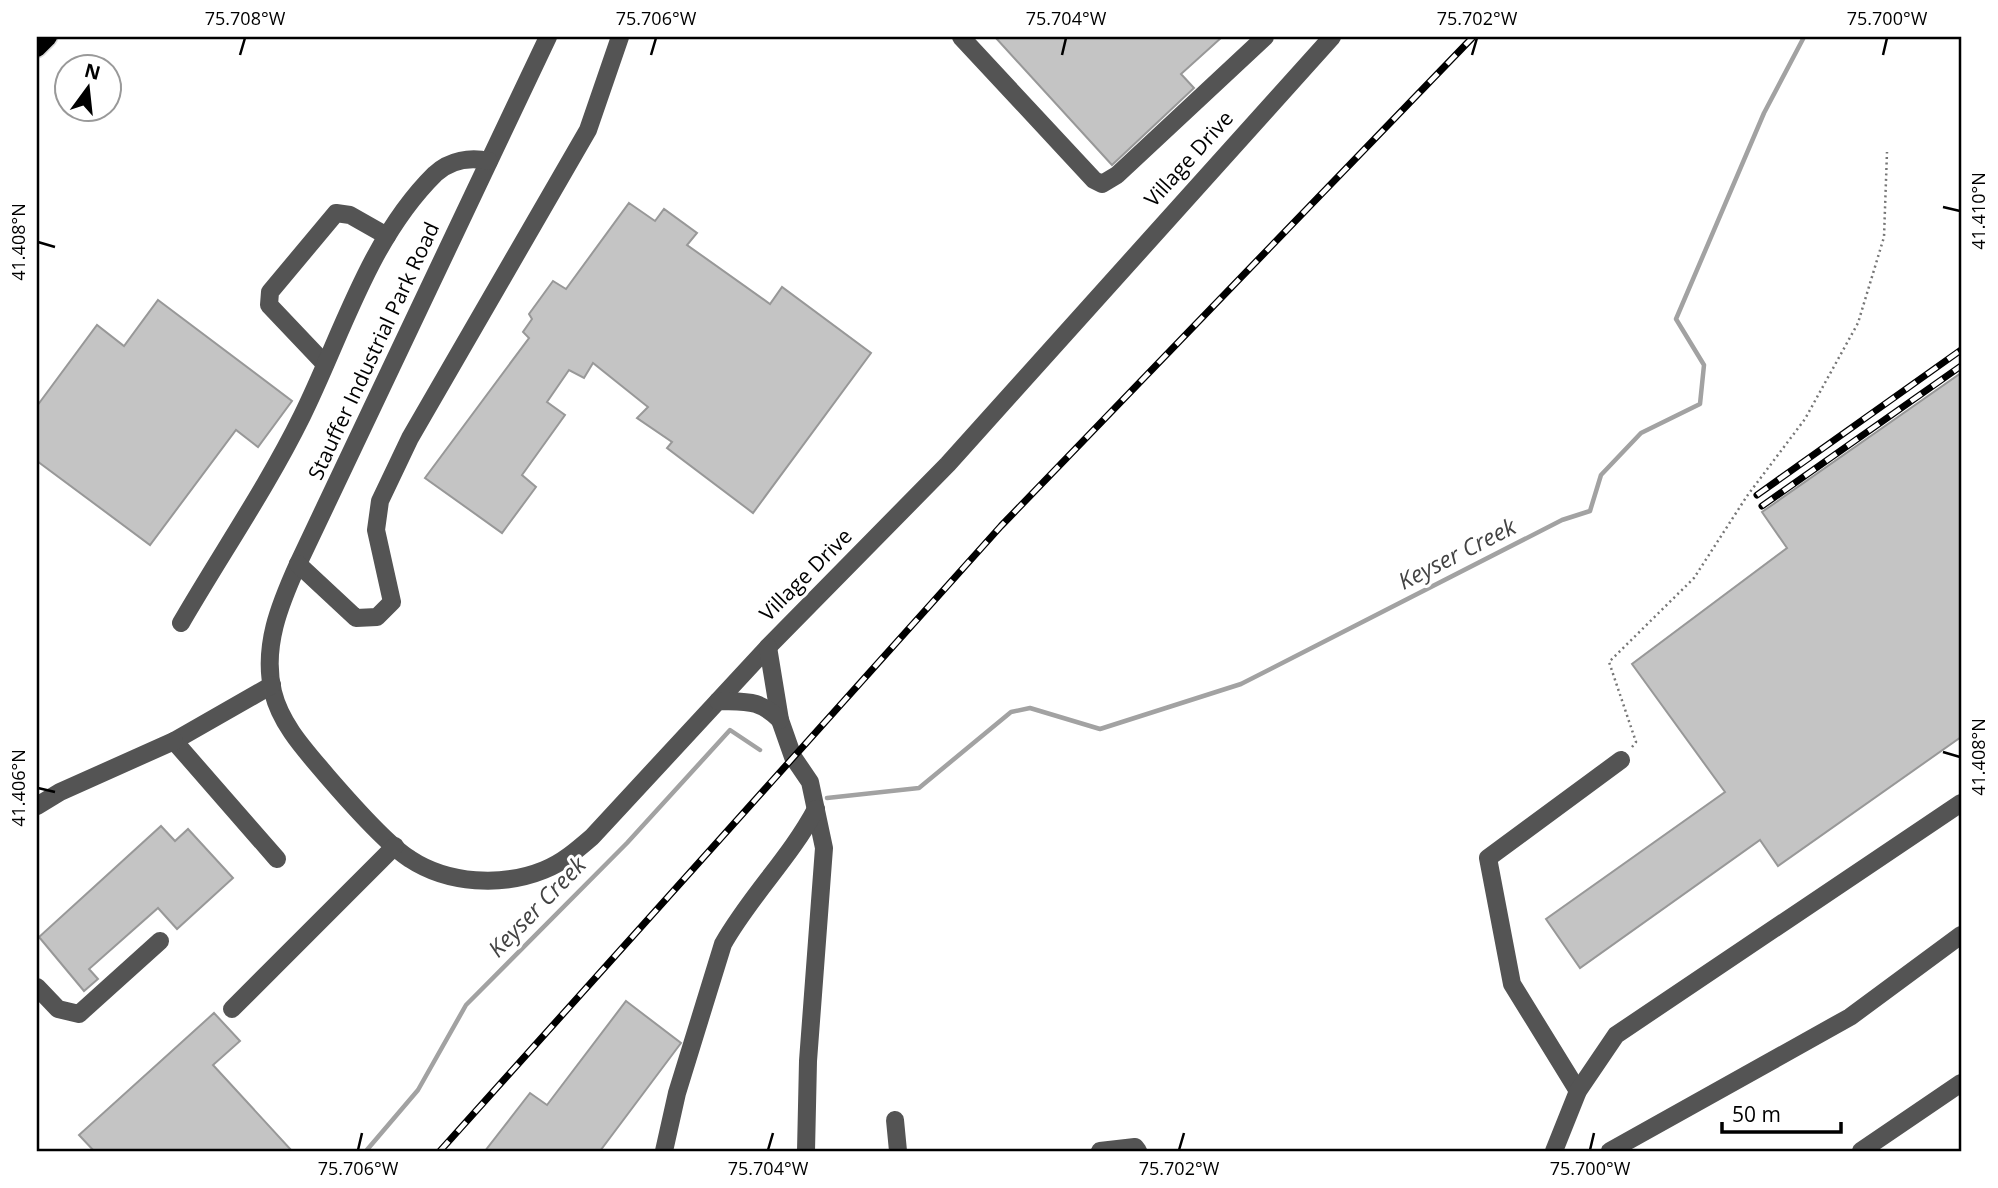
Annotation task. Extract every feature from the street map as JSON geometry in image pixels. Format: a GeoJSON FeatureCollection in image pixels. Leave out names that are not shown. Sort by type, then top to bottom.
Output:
{"type":"FeatureCollection","features":[{"type":"Feature","properties":{"kind":"main road"},"geometry":{"type":"LineString","coordinates":[[37,48],[48,37]]}},
{"type":"Feature","properties":{"kind":"street","name":"Stauffer Industrial Park Road"},"geometry":{"type":"LineString","coordinates":[[272,689],[270,657],[276,614],[548,37]]}},
{"type":"Feature","properties":{"kind":"street"},"geometry":{"type":"LineString","coordinates":[[298,564],[356,618],[377,617],[391,602],[376,530],[380,501],[410,438],[588,130],[620,37]]}},
{"type":"Feature","properties":{"kind":"street"},"geometry":{"type":"LineString","coordinates":[[961,37],[1094,180],[1102,184],[1117,175],[1178,120],[1265,37]]}},
{"type":"Feature","properties":{"kind":"street","name":"Village Drive"},"geometry":{"type":"LineString","coordinates":[[272,689],[288,729],[344,796],[409,859],[439,873],[491,882],[543,870],[570,856],[592,837],[768,647],[948,464],[1332,37]]}},
{"type":"Feature","properties":{"kind":"street"},"geometry":{"type":"LineString","coordinates":[[181,623],[302,417],[387,236],[436,173],[453,163],[473,158],[489,161]]}},
{"type":"Feature","properties":{"kind":"street"},"geometry":{"type":"LineString","coordinates":[[325,364],[269,305],[270,292],[336,213],[350,215],[387,236]]}},
{"type":"Feature","properties":{"kind":"street"},"geometry":{"type":"LineString","coordinates":[[768,647],[780,720],[793,757],[810,782],[824,848],[808,1062],[806,1151]]}},
{"type":"Feature","properties":{"kind":"street"},"geometry":{"type":"LineString","coordinates":[[37,806],[60,792],[174,741],[272,689]]}},
{"type":"Feature","properties":{"kind":"street"},"geometry":{"type":"LineString","coordinates":[[718,701],[754,702],[766,707],[780,720]]}},
{"type":"Feature","properties":{"kind":"street"},"geometry":{"type":"LineString","coordinates":[[174,741],[277,859]]}},
{"type":"Feature","properties":{"kind":"street"},"geometry":{"type":"LineString","coordinates":[[1578,1091],[1512,984],[1488,858],[1621,760]]}},
{"type":"Feature","properties":{"kind":"street"},"geometry":{"type":"LineString","coordinates":[[1554,1151],[1578,1091],[1616,1035],[1961,803]]}},
{"type":"Feature","properties":{"kind":"street"},"geometry":{"type":"LineString","coordinates":[[664,1151],[677,1093],[723,944],[734,923],[802,835],[816,809]]}},
{"type":"Feature","properties":{"kind":"street"},"geometry":{"type":"LineString","coordinates":[[232,1009],[395,846]]}},
{"type":"Feature","properties":{"kind":"street"},"geometry":{"type":"LineString","coordinates":[[1610,1151],[1850,1017],[1961,935]]}},
{"type":"Feature","properties":{"kind":"street"},"geometry":{"type":"LineString","coordinates":[[37,987],[58,1009],[79,1014],[160,941]]}},
{"type":"Feature","properties":{"kind":"street"},"geometry":{"type":"LineString","coordinates":[[1861,1151],[1961,1083]]}},
{"type":"Feature","properties":{"kind":"street"},"geometry":{"type":"LineString","coordinates":[[895,1120],[898,1151]]}},
{"type":"Feature","properties":{"kind":"street"},"geometry":{"type":"LineString","coordinates":[[1100,1151],[1135,1147],[1138,1151]]}},
{"type":"Feature","properties":{"kind":"path"},"geometry":{"type":"LineString","coordinates":[[1621,760],[1636,742],[1609,662],[1694,578],[1746,496],[1805,419],[1852,335],[1884,237],[1886,152]]}},
{"type":"Feature","properties":{"kind":"building"},"geometry":{"type":"Polygon","coordinates":[[[995,37],[1222,37],[1181,74],[1194,88],[1112,165],[995,37]]]}},
{"type":"Feature","properties":{"kind":"building"},"geometry":{"type":"Polygon","coordinates":[[[629,203],[655,221],[664,209],[697,233],[687,245],[770,304],[782,287],[871,353],[753,513],[667,448],[672,442],[637,418],[648,407],[593,363],[584,378],[569,370],[547,402],[565,415],[522,475],[536,487],[502,533],[425,478],[529,338],[523,332],[532,319],[529,314],[553,281],[566,289],[629,203]]]}},
{"type":"Feature","properties":{"kind":"building"},"geometry":{"type":"Polygon","coordinates":[[[158,300],[292,401],[258,447],[236,430],[150,545],[37,461],[37,406],[97,325],[124,346],[158,300]]]}},
{"type":"Feature","properties":{"kind":"building"},"geometry":{"type":"Polygon","coordinates":[[[1961,373],[1961,737],[1778,866],[1760,840],[1580,968],[1546,919],[1725,792],[1632,664],[1787,548],[1762,512],[1961,373]]]}},
{"type":"Feature","properties":{"kind":"building"},"geometry":{"type":"Polygon","coordinates":[[[161,826],[175,841],[188,829],[233,878],[177,929],[158,908],[89,969],[98,979],[84,991],[39,937],[161,826]]]}},
{"type":"Feature","properties":{"kind":"building"},"geometry":{"type":"Polygon","coordinates":[[[626,1001],[681,1043],[600,1151],[485,1151],[530,1093],[547,1105],[626,1001]]]}},
{"type":"Feature","properties":{"kind":"building"},"geometry":{"type":"Polygon","coordinates":[[[214,1013],[240,1041],[213,1065],[292,1151],[94,1151],[79,1135],[214,1013]]]}},
{"type":"Feature","properties":{"kind":"waterway","name":"Keyser Creek"},"geometry":{"type":"LineString","coordinates":[[827,798],[919,788],[1011,712],[1030,708],[1100,729],[1241,684],[1562,520],[1590,511],[1601,475],[1641,433],[1700,404],[1704,365],[1676,319],[1764,113],[1804,37]]}},
{"type":"Feature","properties":{"kind":"waterway","name":"Keyser Creek"},"geometry":{"type":"LineString","coordinates":[[366,1151],[418,1090],[466,1005],[627,843],[730,730],[760,750]]}},
{"type":"Feature","properties":{"kind":"railway"},"geometry":{"type":"LineString","coordinates":[[440,1151],[1001,526],[1473,37]]}},
{"type":"Feature","properties":{"kind":"railway"},"geometry":{"type":"LineString","coordinates":[[1757,495],[1961,350]]}},
{"type":"Feature","properties":{"kind":"railway"},"geometry":{"type":"LineString","coordinates":[[1762,506],[1961,366]]}}]}
